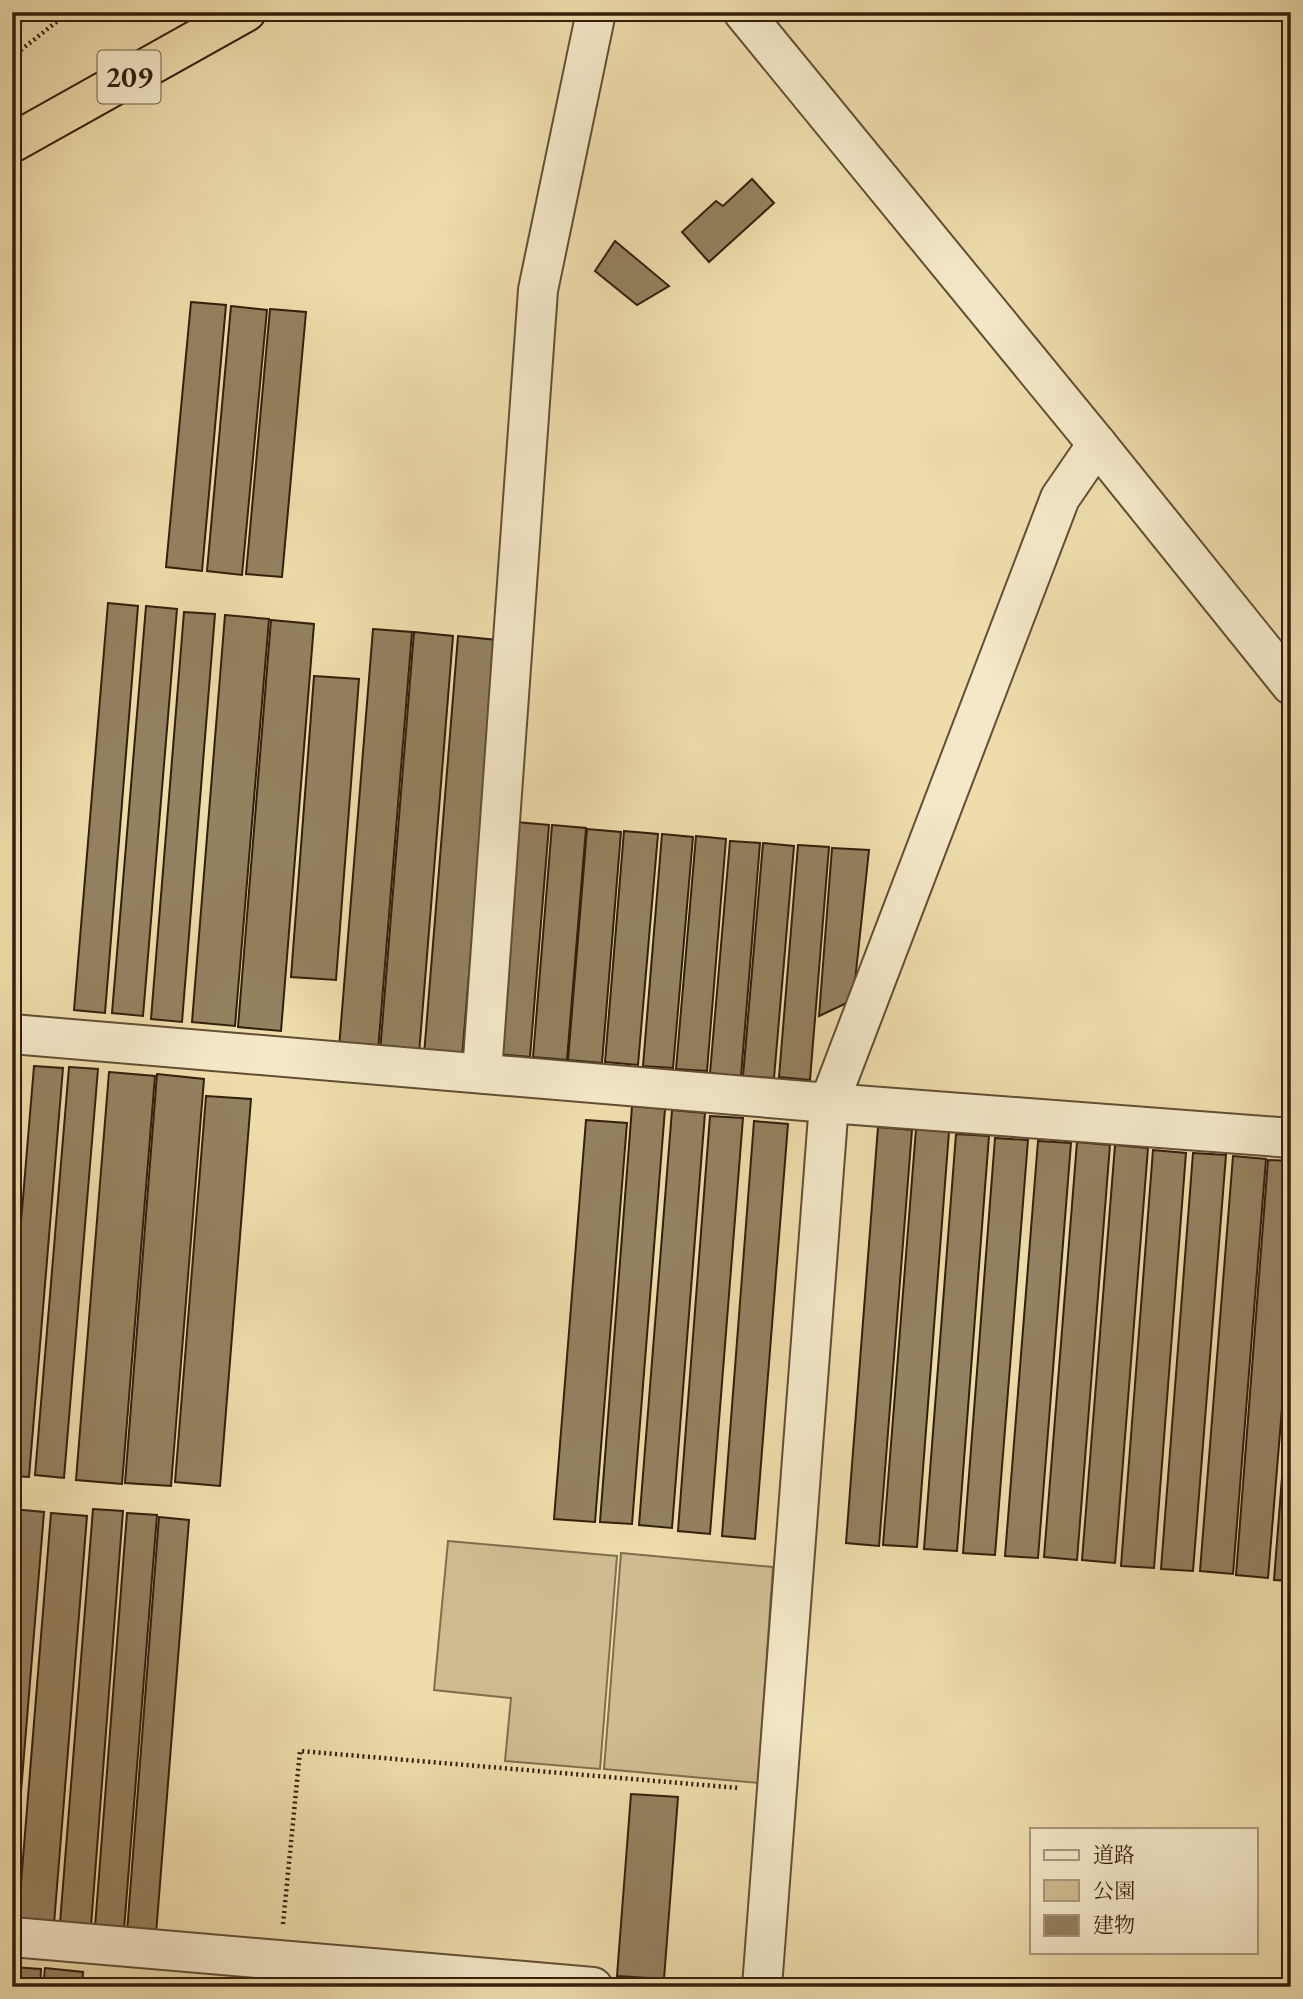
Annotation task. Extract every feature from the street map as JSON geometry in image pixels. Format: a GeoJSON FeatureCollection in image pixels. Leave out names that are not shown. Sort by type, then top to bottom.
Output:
{"type":"FeatureCollection","features":[{"type":"Feature","properties":{"kind":"highway","name":"209"},"geometry":{"type":"LineString","coordinates":[[12,143],[246,12]]}},
{"type":"Feature","properties":{"kind":"street"},"geometry":{"type":"LineString","coordinates":[[482,1073],[538,290],[596,12]]}},
{"type":"Feature","properties":{"kind":"street"},"geometry":{"type":"LineString","coordinates":[[743,12],[1291,685]]}},
{"type":"Feature","properties":{"kind":"street"},"geometry":{"type":"LineString","coordinates":[[762,1987],[829,1103],[1060,498],[1097,444]]}},
{"type":"Feature","properties":{"kind":"street"},"geometry":{"type":"LineString","coordinates":[[12,1034],[829,1103],[1291,1138]]}},
{"type":"Feature","properties":{"kind":"street"},"geometry":{"type":"LineString","coordinates":[[12,1937],[593,1987]]}},
{"type":"Feature","properties":{"kind":"path"},"geometry":{"type":"LineString","coordinates":[[12,57],[69,12]]}},
{"type":"Feature","properties":{"kind":"path"},"geometry":{"type":"LineString","coordinates":[[280,1960],[300,1751],[777,1791]]}},
{"type":"Feature","properties":{"kind":"green space"},"geometry":{"type":"Polygon","coordinates":[[[448,1541],[617,1556],[600,1769],[505,1761],[511,1698],[434,1690],[448,1541]]]}},
{"type":"Feature","properties":{"kind":"green space"},"geometry":{"type":"Polygon","coordinates":[[[621,1553],[773,1567],[758,1783],[604,1769],[621,1553]]]}},
{"type":"Feature","properties":{"kind":"building"},"geometry":{"type":"Polygon","coordinates":[[[752,179],[774,203],[709,262],[682,232],[716,201],[723,206],[752,179]]]}},
{"type":"Feature","properties":{"kind":"building"},"geometry":{"type":"Polygon","coordinates":[[[615,241],[669,286],[637,305],[595,271],[615,241]]]}},
{"type":"Feature","properties":{"kind":"building"},"geometry":{"type":"Polygon","coordinates":[[[191,302],[226,305],[202,571],[166,567],[191,302]]]}},
{"type":"Feature","properties":{"kind":"building"},"geometry":{"type":"Polygon","coordinates":[[[231,306],[267,310],[242,575],[207,571],[231,306]]]}},
{"type":"Feature","properties":{"kind":"building"},"geometry":{"type":"Polygon","coordinates":[[[270,309],[306,312],[282,577],[246,574],[270,309]]]}},
{"type":"Feature","properties":{"kind":"building"},"geometry":{"type":"Polygon","coordinates":[[[108,603],[138,606],[105,1013],[74,1010],[108,603]]]}},
{"type":"Feature","properties":{"kind":"building"},"geometry":{"type":"Polygon","coordinates":[[[146,606],[177,609],[143,1016],[112,1013],[146,606]]]}},
{"type":"Feature","properties":{"kind":"building"},"geometry":{"type":"Polygon","coordinates":[[[184,612],[215,614],[182,1022],[151,1019],[184,612]]]}},
{"type":"Feature","properties":{"kind":"building"},"geometry":{"type":"Polygon","coordinates":[[[225,615],[269,619],[235,1026],[192,1022],[225,615]]]}},
{"type":"Feature","properties":{"kind":"building"},"geometry":{"type":"Polygon","coordinates":[[[271,620],[314,624],[281,1031],[238,1027],[271,620]]]}},
{"type":"Feature","properties":{"kind":"building"},"geometry":{"type":"Polygon","coordinates":[[[373,629],[412,632],[378,1051],[339,1048],[373,629]]]}},
{"type":"Feature","properties":{"kind":"building"},"geometry":{"type":"Polygon","coordinates":[[[414,632],[453,636],[419,1054],[380,1052],[414,632]]]}},
{"type":"Feature","properties":{"kind":"building"},"geometry":{"type":"Polygon","coordinates":[[[458,636],[497,640],[462,1058],[424,1055],[458,636]]]}},
{"type":"Feature","properties":{"kind":"building"},"geometry":{"type":"Polygon","coordinates":[[[314,676],[359,679],[336,980],[291,977],[314,676]]]}},
{"type":"Feature","properties":{"kind":"building"},"geometry":{"type":"Polygon","coordinates":[[[516,822],[549,825],[530,1057],[496,1054],[516,822]]]}},
{"type":"Feature","properties":{"kind":"building"},"geometry":{"type":"Polygon","coordinates":[[[552,825],[586,828],[567,1060],[533,1057],[552,825]]]}},
{"type":"Feature","properties":{"kind":"building"},"geometry":{"type":"Polygon","coordinates":[[[587,829],[621,832],[602,1063],[568,1060],[587,829]]]}},
{"type":"Feature","properties":{"kind":"building"},"geometry":{"type":"Polygon","coordinates":[[[624,831],[658,834],[638,1065],[605,1062],[624,831]]]}},
{"type":"Feature","properties":{"kind":"building"},"geometry":{"type":"Polygon","coordinates":[[[662,834],[693,837],[673,1068],[643,1066],[662,834]]]}},
{"type":"Feature","properties":{"kind":"building"},"geometry":{"type":"Polygon","coordinates":[[[696,836],[726,839],[707,1071],[676,1069],[696,836]]]}},
{"type":"Feature","properties":{"kind":"building"},"geometry":{"type":"Polygon","coordinates":[[[730,841],[760,843],[741,1076],[710,1073],[730,841]]]}},
{"type":"Feature","properties":{"kind":"building"},"geometry":{"type":"Polygon","coordinates":[[[763,843],[794,846],[774,1078],[743,1076],[763,843]]]}},
{"type":"Feature","properties":{"kind":"building"},"geometry":{"type":"Polygon","coordinates":[[[798,845],[829,847],[810,1080],[779,1077],[798,845]]]}},
{"type":"Feature","properties":{"kind":"building"},"geometry":{"type":"Polygon","coordinates":[[[832,848],[869,850],[853,1000],[819,1016],[832,848]]]}},
{"type":"Feature","properties":{"kind":"building"},"geometry":{"type":"Polygon","coordinates":[[[34,1066],[63,1068],[29,1477],[12,1476],[12,1330],[34,1066]]]}},
{"type":"Feature","properties":{"kind":"building"},"geometry":{"type":"Polygon","coordinates":[[[69,1067],[98,1069],[64,1478],[35,1475],[69,1067]]]}},
{"type":"Feature","properties":{"kind":"building"},"geometry":{"type":"Polygon","coordinates":[[[109,1072],[155,1076],[122,1484],[76,1480],[109,1072]]]}},
{"type":"Feature","properties":{"kind":"building"},"geometry":{"type":"Polygon","coordinates":[[[157,1074],[204,1079],[171,1486],[125,1483],[157,1074]]]}},
{"type":"Feature","properties":{"kind":"building"},"geometry":{"type":"Polygon","coordinates":[[[206,1096],[251,1099],[220,1486],[175,1482],[206,1096]]]}},
{"type":"Feature","properties":{"kind":"building"},"geometry":{"type":"Polygon","coordinates":[[[632,1106],[665,1109],[632,1524],[600,1522],[632,1106]]]}},
{"type":"Feature","properties":{"kind":"building"},"geometry":{"type":"Polygon","coordinates":[[[672,1110],[705,1113],[672,1528],[639,1525],[672,1110]]]}},
{"type":"Feature","properties":{"kind":"building"},"geometry":{"type":"Polygon","coordinates":[[[710,1116],[743,1118],[710,1534],[678,1531],[710,1116]]]}},
{"type":"Feature","properties":{"kind":"building"},"geometry":{"type":"Polygon","coordinates":[[[586,1120],[627,1123],[595,1522],[554,1519],[586,1120]]]}},
{"type":"Feature","properties":{"kind":"building"},"geometry":{"type":"Polygon","coordinates":[[[754,1121],[788,1124],[755,1539],[722,1536],[754,1121]]]}},
{"type":"Feature","properties":{"kind":"building"},"geometry":{"type":"Polygon","coordinates":[[[878,1127],[912,1130],[879,1546],[846,1543],[878,1127]]]}},
{"type":"Feature","properties":{"kind":"building"},"geometry":{"type":"Polygon","coordinates":[[[916,1129],[949,1132],[917,1547],[883,1545],[916,1129]]]}},
{"type":"Feature","properties":{"kind":"building"},"geometry":{"type":"Polygon","coordinates":[[[956,1134],[989,1136],[957,1551],[924,1549],[956,1134]]]}},
{"type":"Feature","properties":{"kind":"building"},"geometry":{"type":"Polygon","coordinates":[[[995,1138],[1028,1140],[995,1555],[963,1553],[995,1138]]]}},
{"type":"Feature","properties":{"kind":"building"},"geometry":{"type":"Polygon","coordinates":[[[1038,1141],[1071,1143],[1038,1558],[1005,1556],[1038,1141]]]}},
{"type":"Feature","properties":{"kind":"building"},"geometry":{"type":"Polygon","coordinates":[[[1077,1142],[1110,1145],[1077,1560],[1044,1557],[1077,1142]]]}},
{"type":"Feature","properties":{"kind":"building"},"geometry":{"type":"Polygon","coordinates":[[[1115,1145],[1148,1148],[1115,1563],[1082,1560],[1115,1145]]]}},
{"type":"Feature","properties":{"kind":"building"},"geometry":{"type":"Polygon","coordinates":[[[1153,1150],[1186,1153],[1154,1568],[1121,1566],[1153,1150]]]}},
{"type":"Feature","properties":{"kind":"building"},"geometry":{"type":"Polygon","coordinates":[[[1193,1153],[1226,1155],[1193,1571],[1161,1569],[1193,1153]]]}},
{"type":"Feature","properties":{"kind":"building"},"geometry":{"type":"Polygon","coordinates":[[[1233,1156],[1266,1159],[1233,1574],[1200,1571],[1233,1156]]]}},
{"type":"Feature","properties":{"kind":"building"},"geometry":{"type":"Polygon","coordinates":[[[1268,1160],[1291,1161],[1291,1299],[1268,1578],[1236,1575],[1268,1160]]]}},
{"type":"Feature","properties":{"kind":"building"},"geometry":{"type":"Polygon","coordinates":[[[1291,1362],[1291,1581],[1274,1580],[1291,1362]]]}},
{"type":"Feature","properties":{"kind":"building"},"geometry":{"type":"Polygon","coordinates":[[[12,1509],[44,1512],[12,1901],[12,1509]]]}},
{"type":"Feature","properties":{"kind":"building"},"geometry":{"type":"Polygon","coordinates":[[[93,1509],[123,1511],[91,1926],[60,1923],[93,1509]]]}},
{"type":"Feature","properties":{"kind":"building"},"geometry":{"type":"Polygon","coordinates":[[[51,1513],[87,1516],[54,1924],[18,1920],[51,1513]]]}},
{"type":"Feature","properties":{"kind":"building"},"geometry":{"type":"Polygon","coordinates":[[[127,1513],[157,1515],[124,1930],[95,1927],[127,1513]]]}},
{"type":"Feature","properties":{"kind":"building"},"geometry":{"type":"Polygon","coordinates":[[[159,1517],[189,1520],[156,1934],[127,1932],[159,1517]]]}},
{"type":"Feature","properties":{"kind":"building"},"geometry":{"type":"Polygon","coordinates":[[[631,1794],[678,1797],[664,1979],[617,1976],[631,1794]]]}},
{"type":"Feature","properties":{"kind":"building"},"geometry":{"type":"Polygon","coordinates":[[[12,1967],[41,1969],[40,1987],[12,1987],[12,1967]]]}},
{"type":"Feature","properties":{"kind":"building"},"geometry":{"type":"Polygon","coordinates":[[[45,1968],[83,1972],[82,1987],[43,1987],[45,1968]]]}}]}
